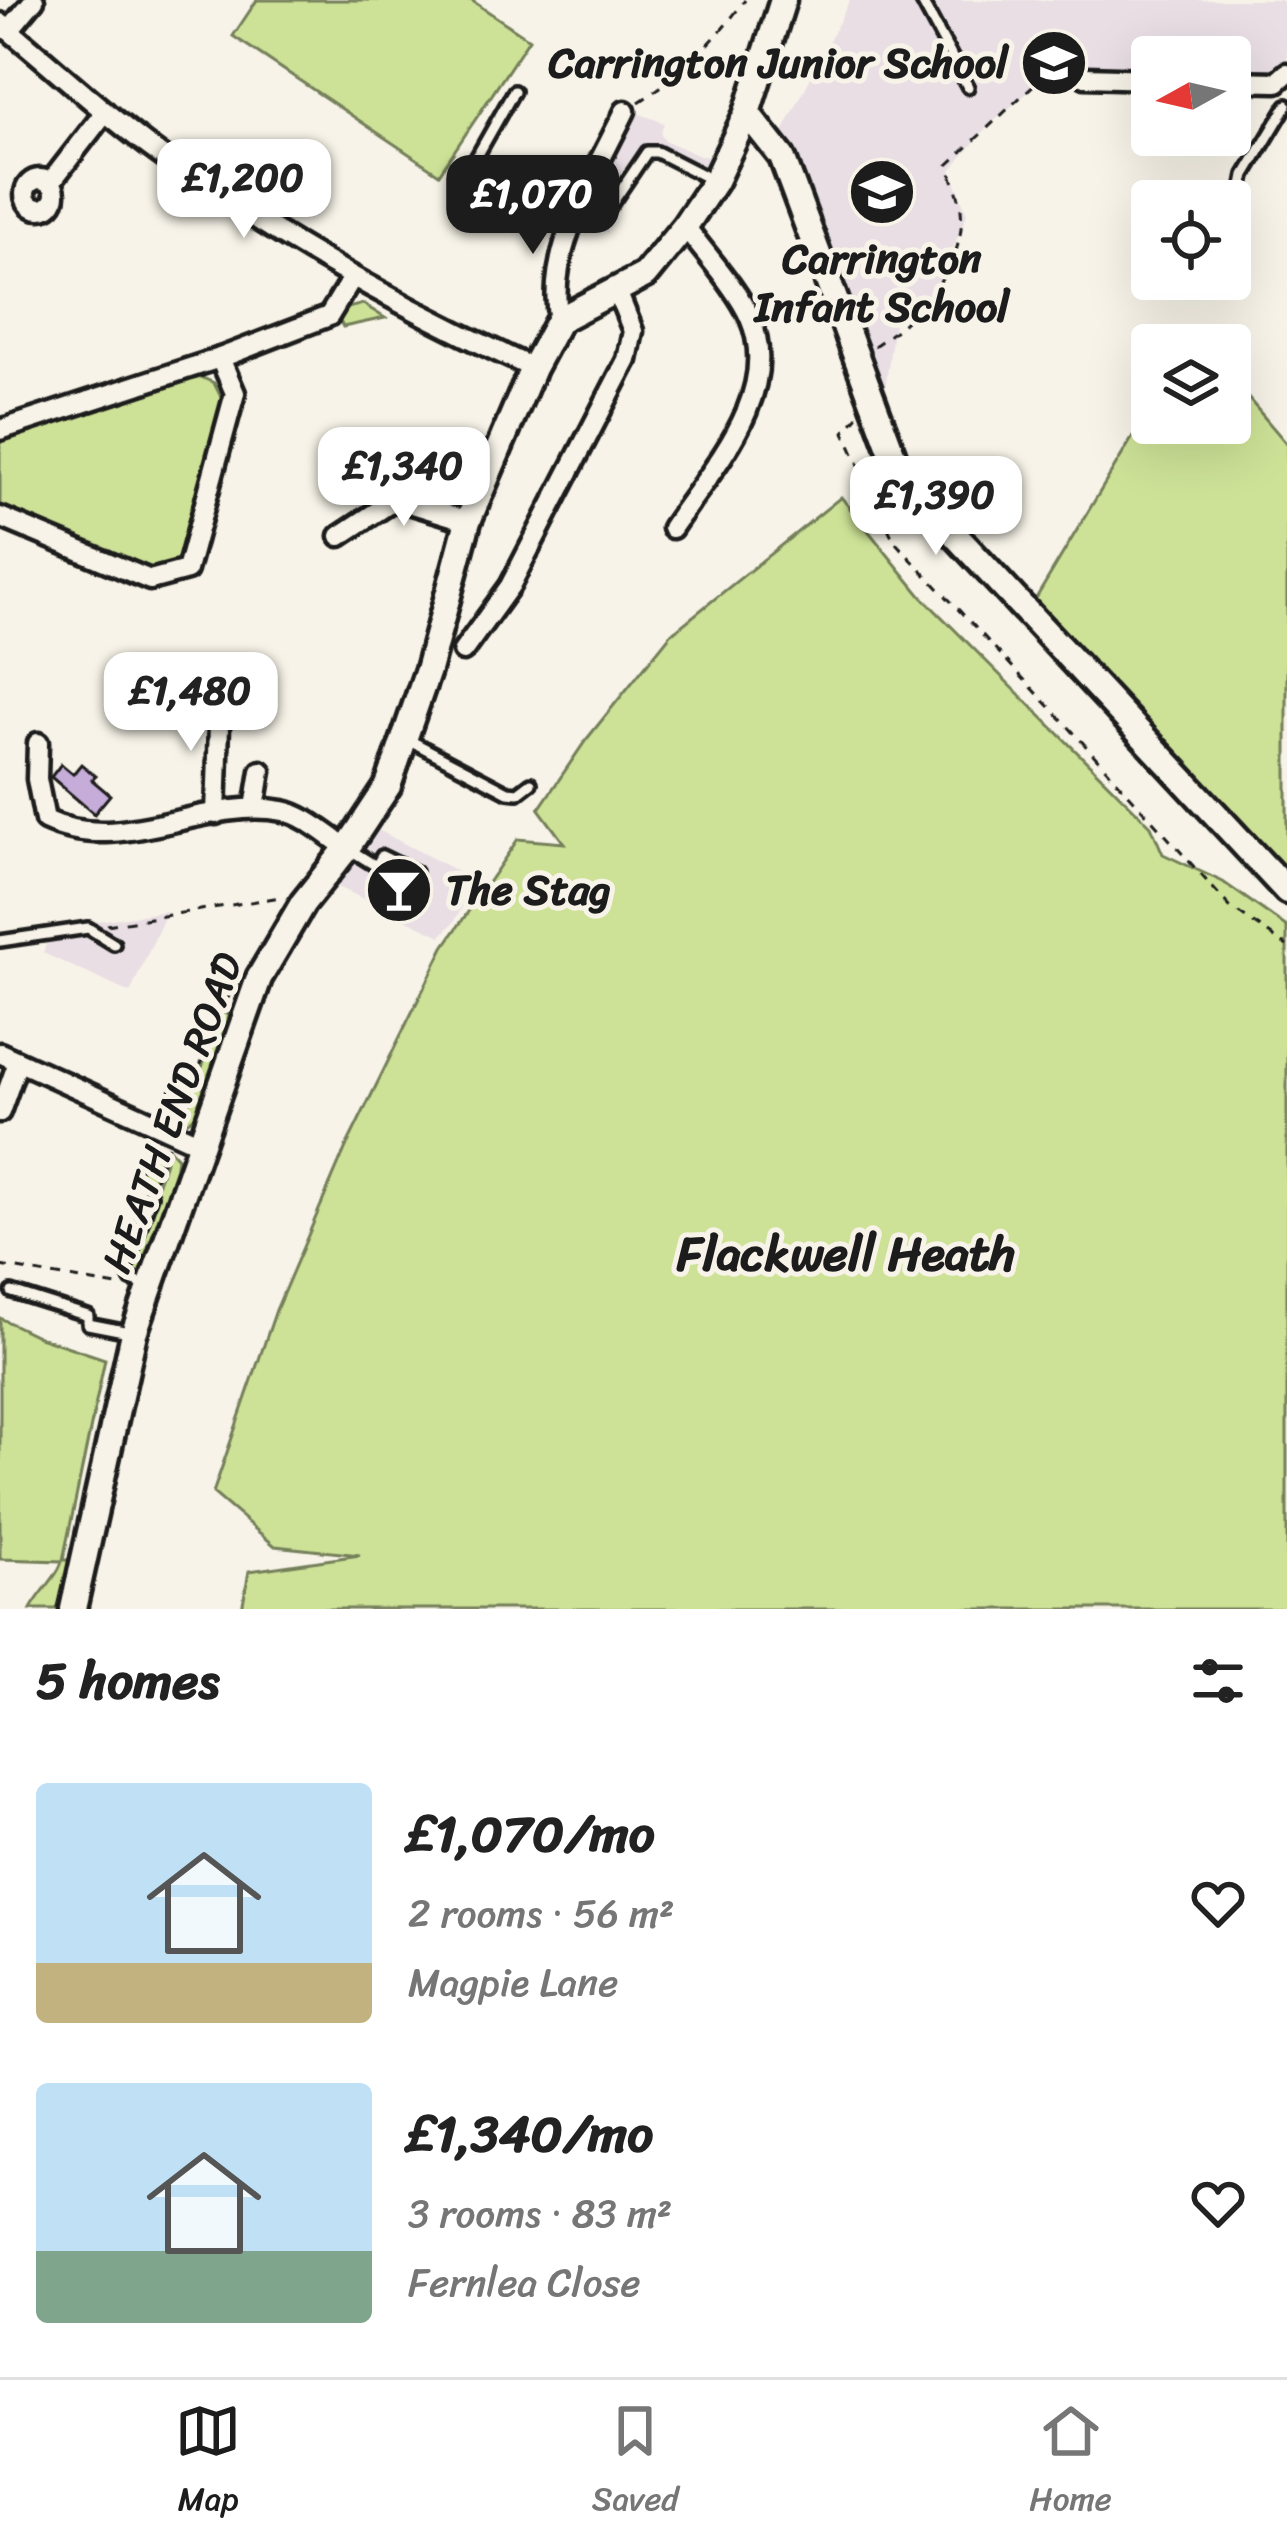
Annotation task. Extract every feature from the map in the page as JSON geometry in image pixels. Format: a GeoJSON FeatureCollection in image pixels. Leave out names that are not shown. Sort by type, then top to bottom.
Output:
{"type":"FeatureCollection","features":[{"type":"Feature","properties":{"kind":"street"},"geometry":{"type":"LineString","coordinates":[[34,0],[4,26],[172,163],[352,278],[533,368]]}},
{"type":"Feature","properties":{"kind":"street"},"geometry":{"type":"LineString","coordinates":[[625,111],[582,200],[559,265],[555,300],[559,320],[645,275],[685,226],[715,182],[747,113],[783,0]]}},
{"type":"Feature","properties":{"kind":"street"},"geometry":{"type":"LineString","coordinates":[[1251,81],[1277,82],[1287,73]]}},
{"type":"Feature","properties":{"kind":"street"},"geometry":{"type":"LineString","coordinates":[[1085,77],[1131,78]]}},
{"type":"Feature","properties":{"kind":"street"},"geometry":{"type":"LineString","coordinates":[[50,183],[105,112]]}},
{"type":"Feature","properties":{"kind":"street"},"geometry":{"type":"LineString","coordinates":[[747,113],[782,157],[902,477],[1287,891]]}},
{"type":"Feature","properties":{"kind":"street"},"geometry":{"type":"LineString","coordinates":[[672,527],[748,413],[759,360],[750,318],[685,226]]}},
{"type":"Feature","properties":{"kind":"street"},"geometry":{"type":"LineString","coordinates":[[0,430],[220,358],[328,316],[352,278]]}},
{"type":"Feature","properties":{"kind":"street"},"geometry":{"type":"LineString","coordinates":[[463,651],[510,586],[627,360],[633,331],[617,291]]}},
{"type":"Feature","properties":{"kind":"street","name":"HEATH END ROAD"},"geometry":{"type":"LineString","coordinates":[[73,1609],[134,1334],[137,1288],[198,1143],[259,978],[303,903],[388,786],[406,739],[468,520],[533,368],[559,320]]}},
{"type":"Feature","properties":{"kind":"street"},"geometry":{"type":"LineString","coordinates":[[0,517],[150,580],[187,570],[235,393],[220,358]]}},
{"type":"Feature","properties":{"kind":"street"},"geometry":{"type":"LineString","coordinates":[[340,536],[396,499],[468,520]]}},
{"type":"Feature","properties":{"kind":"street"},"geometry":{"type":"LineString","coordinates":[[216,814],[220,696]]}},
{"type":"Feature","properties":{"kind":"street"},"geometry":{"type":"LineString","coordinates":[[38,743],[37,779],[45,820],[67,831],[147,830],[255,808],[289,812],[347,848]]}},
{"type":"Feature","properties":{"kind":"street"},"geometry":{"type":"LineString","coordinates":[[255,808],[261,771]]}},
{"type":"Feature","properties":{"kind":"street"},"geometry":{"type":"LineString","coordinates":[[0,1112],[9,1057],[198,1143]]}},
{"type":"Feature","properties":{"kind":"lane"},"geometry":{"type":"LineString","coordinates":[[921,0],[968,87]]}},
{"type":"Feature","properties":{"kind":"lane"},"geometry":{"type":"LineString","coordinates":[[514,92],[472,165],[494,180],[582,200]]}},
{"type":"Feature","properties":{"kind":"lane"},"geometry":{"type":"LineString","coordinates":[[1244,180],[1287,105]]}},
{"type":"Feature","properties":{"kind":"lane"},"geometry":{"type":"LineString","coordinates":[[611,205],[647,152],[657,152],[715,182]]}},
{"type":"Feature","properties":{"kind":"lane"},"geometry":{"type":"LineString","coordinates":[[406,739],[508,792],[518,793],[531,783]]}},
{"type":"Feature","properties":{"kind":"lane"},"geometry":{"type":"LineString","coordinates":[[347,848],[376,866],[382,856],[415,872]]}},
{"type":"Feature","properties":{"kind":"lane"},"geometry":{"type":"LineString","coordinates":[[0,941],[88,928],[114,944]]}},
{"type":"Feature","properties":{"kind":"lane"},"geometry":{"type":"LineString","coordinates":[[137,1288],[126,1269],[152,1191]]}},
{"type":"Feature","properties":{"kind":"lane"},"geometry":{"type":"LineString","coordinates":[[12,1292],[88,1316],[88,1324],[134,1334]]}},
{"type":"Feature","properties":{"kind":"path"},"geometry":{"type":"LineString","coordinates":[[625,111],[673,80],[719,36],[745,0]]}},
{"type":"Feature","properties":{"kind":"path"},"geometry":{"type":"LineString","coordinates":[[855,358],[926,301],[957,253],[961,211],[949,165],[1042,77],[1085,77]]}},
{"type":"Feature","properties":{"kind":"path"},"geometry":{"type":"LineString","coordinates":[[872,402],[844,432],[894,542],[1230,907],[1287,946]]}},
{"type":"Feature","properties":{"kind":"path"},"geometry":{"type":"LineString","coordinates":[[88,928],[285,896]]}},
{"type":"Feature","properties":{"kind":"path"},"geometry":{"type":"LineString","coordinates":[[152,1191],[233,984],[246,962]]}},
{"type":"Feature","properties":{"kind":"path"},"geometry":{"type":"LineString","coordinates":[[0,1265],[137,1288]]}},
{"type":"Feature","properties":{"kind":"shaded area","name":"Carrington Infant School"},"geometry":{"type":"Polygon","coordinates":[[[850,0],[1281,0],[1287,6],[1284,74],[1251,76],[1251,36],[1131,36],[1131,76],[1053,74],[988,126],[951,170],[967,214],[928,310],[894,323],[883,404],[783,132],[850,0]]]}},
{"type":"Feature","properties":{"kind":"shaded area"},"geometry":{"type":"Polygon","coordinates":[[[638,113],[664,123],[660,133],[664,140],[712,156],[697,181],[652,154],[610,212],[605,222],[608,233],[583,220],[605,166],[638,113]]]}},
{"type":"Feature","properties":{"kind":"shaded area"},"geometry":{"type":"Polygon","coordinates":[[[376,829],[476,881],[441,936],[334,885],[376,829]]]}},
{"type":"Feature","properties":{"kind":"shaded area"},"geometry":{"type":"Polygon","coordinates":[[[167,911],[130,993],[43,953],[48,939],[0,946],[0,935],[167,911]]]}},
{"type":"Feature","properties":{"kind":"green space"},"geometry":{"type":"Polygon","coordinates":[[[257,0],[471,0],[529,39],[439,174],[233,36],[257,0]]]}},
{"type":"Feature","properties":{"kind":"green space"},"geometry":{"type":"Polygon","coordinates":[[[363,304],[385,318],[343,327],[337,316],[340,310],[363,304]]]}},
{"type":"Feature","properties":{"kind":"green space"},"geometry":{"type":"Polygon","coordinates":[[[196,375],[214,383],[224,403],[177,571],[160,577],[0,514],[0,442],[196,375]]]}},
{"type":"Feature","properties":{"kind":"green space"},"geometry":{"type":"Polygon","coordinates":[[[1251,402],[1287,444],[1287,872],[1083,662],[1088,657],[1032,605],[1131,440],[1131,444],[1251,444],[1251,402]]]}},
{"type":"Feature","properties":{"kind":"green space"},"geometry":{"type":"Polygon","coordinates":[[[841,497],[922,597],[1151,826],[1163,854],[1223,882],[1287,927],[1287,1609],[242,1609],[249,1571],[360,1555],[275,1546],[213,1493],[276,1310],[346,1147],[444,947],[518,839],[564,843],[539,809],[586,740],[671,634],[841,497]]]}},
{"type":"Feature","properties":{"kind":"green space"},"geometry":{"type":"Polygon","coordinates":[[[223,1011],[233,1018],[200,1113],[180,1126],[223,1011]]]}},
{"type":"Feature","properties":{"kind":"green space"},"geometry":{"type":"Polygon","coordinates":[[[184,1073],[194,1077],[176,1119],[165,1110],[184,1073]]]}},
{"type":"Feature","properties":{"kind":"green space"},"geometry":{"type":"Polygon","coordinates":[[[154,1141],[164,1147],[152,1183],[138,1178],[154,1141]]]}},
{"type":"Feature","properties":{"kind":"green space"},"geometry":{"type":"Polygon","coordinates":[[[169,1149],[177,1158],[175,1171],[136,1278],[131,1265],[169,1149]]]}},
{"type":"Feature","properties":{"kind":"green space"},"geometry":{"type":"Polygon","coordinates":[[[0,1318],[105,1359],[63,1560],[74,1560],[57,1609],[31,1609],[62,1561],[0,1559],[0,1318]]]}},
{"type":"Feature","properties":{"kind":"building"},"geometry":{"type":"Polygon","coordinates":[[[61,764],[73,774],[81,764],[110,795],[94,814],[51,777],[61,764]]]}},
{"type":"Feature","properties":{"kind":"place","name":"Carrington Junior School"},"geometry":{"type":"Point","coordinates":[1054,63]}},
{"type":"Feature","properties":{"kind":"place","name":"Carrington Infant School"},"geometry":{"type":"Point","coordinates":[882,192]}},
{"type":"Feature","properties":{"kind":"place","name":"The Stag"},"geometry":{"type":"Point","coordinates":[399,890]}},
{"type":"Feature","properties":{"kind":"district","name":"Flackwell Heath"},"geometry":{"type":"Point","coordinates":[846,1253]}}]}
